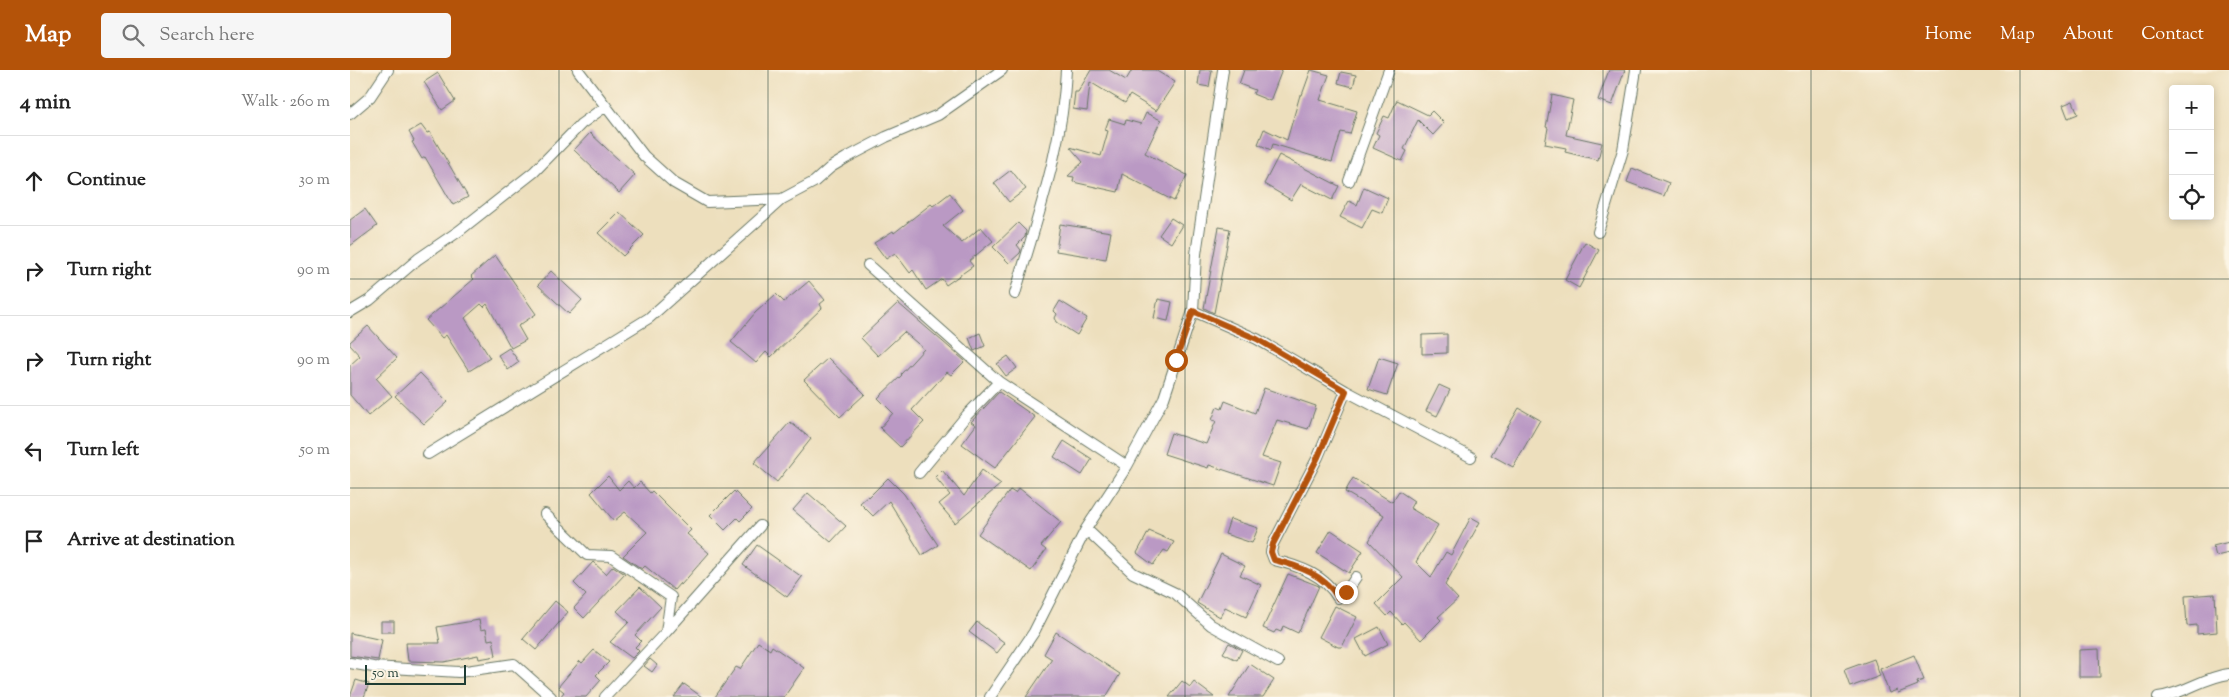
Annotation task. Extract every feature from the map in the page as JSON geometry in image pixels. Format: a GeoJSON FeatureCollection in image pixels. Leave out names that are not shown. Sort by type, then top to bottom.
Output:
{"type":"FeatureCollection","features":[{"type":"Feature","properties":{"kind":"street"},"geometry":{"type":"LineString","coordinates":[[350,114],[370,97],[388,70]]}},
{"type":"Feature","properties":{"kind":"street"},"geometry":{"type":"LineString","coordinates":[[578,70],[644,156],[688,193],[700,196],[707,202],[782,200]]}},
{"type":"Feature","properties":{"kind":"street"},"geometry":{"type":"LineString","coordinates":[[428,454],[649,318],[782,200],[814,182],[831,166],[886,136],[938,115],[1002,70]]}},
{"type":"Feature","properties":{"kind":"street"},"geometry":{"type":"LineString","coordinates":[[1015,294],[1050,173],[1063,104],[1066,70]]}},
{"type":"Feature","properties":{"kind":"street"},"geometry":{"type":"LineString","coordinates":[[990,697],[1034,632],[1086,529],[1127,466],[1164,398],[1193,311],[1196,254],[1222,70]]}},
{"type":"Feature","properties":{"kind":"street"},"geometry":{"type":"LineString","coordinates":[[1349,181],[1388,70]]}},
{"type":"Feature","properties":{"kind":"street"},"geometry":{"type":"LineString","coordinates":[[1598,232],[1623,150],[1636,70]]}},
{"type":"Feature","properties":{"kind":"street"},"geometry":{"type":"LineString","coordinates":[[350,312],[370,300],[418,258],[459,231],[534,172],[581,124],[606,106]]}},
{"type":"Feature","properties":{"kind":"street"},"geometry":{"type":"LineString","coordinates":[[868,265],[999,382],[1127,466]]}},
{"type":"Feature","properties":{"kind":"street"},"geometry":{"type":"LineString","coordinates":[[1193,311],[1257,339],[1346,391],[1471,457]]}},
{"type":"Feature","properties":{"kind":"street"},"geometry":{"type":"LineString","coordinates":[[919,474],[967,415],[999,382]]}},
{"type":"Feature","properties":{"kind":"street"},"geometry":{"type":"LineString","coordinates":[[1346,391],[1318,457],[1273,544],[1271,552],[1274,560],[1310,572],[1331,585],[1338,598],[1346,592],[1356,577]]}},
{"type":"Feature","properties":{"kind":"street"},"geometry":{"type":"LineString","coordinates":[[545,514],[587,555],[611,556],[670,597],[666,632]]}},
{"type":"Feature","properties":{"kind":"street"},"geometry":{"type":"LineString","coordinates":[[605,697],[666,632],[760,526]]}},
{"type":"Feature","properties":{"kind":"street"},"geometry":{"type":"LineString","coordinates":[[1086,529],[1133,573],[1174,594],[1211,625],[1278,662]]}},
{"type":"Feature","properties":{"kind":"street"},"geometry":{"type":"LineString","coordinates":[[350,663],[373,667],[459,672],[514,664],[551,697]]}},
{"type":"Feature","properties":{"kind":"street"},"geometry":{"type":"LineString","coordinates":[[2158,697],[2190,689],[2208,678],[2229,674]]}},
{"type":"Feature","properties":{"kind":"building"},"geometry":{"type":"Polygon","coordinates":[[[1091,70],[1109,70],[1126,80],[1132,70],[1155,70],[1175,82],[1156,111],[1130,95],[1125,103],[1090,82],[1087,111],[1073,109],[1075,92],[1078,92],[1091,70]]]}},
{"type":"Feature","properties":{"kind":"building"},"geometry":{"type":"Polygon","coordinates":[[[1200,70],[1212,70],[1209,87],[1198,85],[1200,70]]]}},
{"type":"Feature","properties":{"kind":"building"},"geometry":{"type":"Polygon","coordinates":[[[1244,70],[1282,70],[1270,101],[1253,94],[1255,90],[1239,84],[1244,70]]]}},
{"type":"Feature","properties":{"kind":"building"},"geometry":{"type":"Polygon","coordinates":[[[1311,70],[1329,75],[1320,100],[1357,111],[1350,134],[1341,132],[1332,162],[1273,144],[1271,150],[1258,144],[1264,129],[1287,140],[1300,95],[1302,95],[1311,70]]]}},
{"type":"Feature","properties":{"kind":"building"},"geometry":{"type":"Polygon","coordinates":[[[1609,70],[1625,70],[1612,105],[1598,100],[1609,70]]]}},
{"type":"Feature","properties":{"kind":"building"},"geometry":{"type":"Polygon","coordinates":[[[1341,72],[1356,75],[1353,87],[1338,83],[1341,72]]]}},
{"type":"Feature","properties":{"kind":"building"},"geometry":{"type":"Polygon","coordinates":[[[438,73],[455,101],[442,110],[424,82],[438,73]]]}},
{"type":"Feature","properties":{"kind":"building"},"geometry":{"type":"Polygon","coordinates":[[[1552,95],[1573,100],[1566,135],[1602,143],[1598,160],[1565,152],[1566,148],[1545,144],[1552,95]]]}},
{"type":"Feature","properties":{"kind":"building"},"geometry":{"type":"Polygon","coordinates":[[[1397,100],[1428,115],[1432,111],[1444,123],[1433,135],[1418,120],[1404,149],[1407,151],[1402,161],[1373,148],[1379,135],[1376,133],[1384,116],[1389,118],[1397,100]]]}},
{"type":"Feature","properties":{"kind":"building"},"geometry":{"type":"Polygon","coordinates":[[[2073,101],[2078,114],[2068,118],[2063,105],[2073,101]]]}},
{"type":"Feature","properties":{"kind":"building"},"geometry":{"type":"Polygon","coordinates":[[[1146,113],[1161,120],[1145,153],[1187,175],[1174,201],[1122,174],[1118,192],[1073,182],[1074,177],[1068,176],[1083,162],[1070,147],[1101,156],[1108,131],[1105,130],[1109,119],[1125,124],[1126,120],[1141,124],[1146,113]]]}},
{"type":"Feature","properties":{"kind":"building"},"geometry":{"type":"Polygon","coordinates":[[[421,125],[427,133],[430,132],[468,197],[453,205],[425,157],[422,159],[412,142],[414,141],[409,132],[421,125]]]}},
{"type":"Feature","properties":{"kind":"building"},"geometry":{"type":"Polygon","coordinates":[[[590,133],[635,175],[619,193],[574,150],[590,133]]]}},
{"type":"Feature","properties":{"kind":"building"},"geometry":{"type":"Polygon","coordinates":[[[1279,155],[1339,186],[1332,200],[1301,184],[1291,200],[1264,184],[1279,155]]]}},
{"type":"Feature","properties":{"kind":"building"},"geometry":{"type":"Polygon","coordinates":[[[1632,168],[1669,183],[1664,196],[1627,182],[1632,168]]]}},
{"type":"Feature","properties":{"kind":"building"},"geometry":{"type":"Polygon","coordinates":[[[1011,170],[1026,189],[1009,202],[994,183],[1011,170]]]}},
{"type":"Feature","properties":{"kind":"building"},"geometry":{"type":"Polygon","coordinates":[[[1364,187],[1388,198],[1382,213],[1372,209],[1362,228],[1340,217],[1349,201],[1357,205],[1364,187]]]}},
{"type":"Feature","properties":{"kind":"building"},"geometry":{"type":"Polygon","coordinates":[[[950,193],[963,210],[943,226],[962,243],[981,227],[993,241],[969,261],[973,266],[946,285],[942,279],[926,290],[913,270],[910,273],[895,253],[886,259],[874,243],[893,231],[894,233],[931,204],[933,206],[950,193]]]}},
{"type":"Feature","properties":{"kind":"building"},"geometry":{"type":"Polygon","coordinates":[[[365,209],[377,226],[350,246],[350,220],[365,209]]]}},
{"type":"Feature","properties":{"kind":"building"},"geometry":{"type":"Polygon","coordinates":[[[619,212],[644,235],[623,256],[598,233],[619,212]]]}},
{"type":"Feature","properties":{"kind":"building"},"geometry":{"type":"Polygon","coordinates":[[[1171,218],[1182,225],[1171,243],[1159,235],[1171,218]]]}},
{"type":"Feature","properties":{"kind":"building"},"geometry":{"type":"Polygon","coordinates":[[[1018,223],[1026,231],[1025,237],[1017,245],[1021,250],[1020,253],[1009,263],[993,247],[1018,223]]]}},
{"type":"Feature","properties":{"kind":"building"},"geometry":{"type":"Polygon","coordinates":[[[1060,224],[1111,232],[1106,259],[1056,251],[1060,224]]]}},
{"type":"Feature","properties":{"kind":"building"},"geometry":{"type":"Polygon","coordinates":[[[1219,227],[1230,229],[1214,313],[1204,308],[1219,227]]]}},
{"type":"Feature","properties":{"kind":"building"},"geometry":{"type":"Polygon","coordinates":[[[1585,242],[1599,250],[1579,288],[1565,280],[1585,242]]]}},
{"type":"Feature","properties":{"kind":"building"},"geometry":{"type":"Polygon","coordinates":[[[495,255],[536,314],[518,326],[526,340],[511,348],[487,304],[484,307],[481,304],[465,318],[490,358],[469,371],[446,335],[442,338],[426,320],[474,279],[471,276],[495,255]]]}},
{"type":"Feature","properties":{"kind":"building"},"geometry":{"type":"Polygon","coordinates":[[[551,271],[582,300],[569,314],[538,285],[551,271]]]}},
{"type":"Feature","properties":{"kind":"building"},"geometry":{"type":"Polygon","coordinates":[[[809,281],[825,300],[820,304],[822,308],[771,357],[766,352],[756,363],[731,342],[755,313],[776,294],[784,302],[809,281]]]}},
{"type":"Feature","properties":{"kind":"building"},"geometry":{"type":"Polygon","coordinates":[[[1158,299],[1172,302],[1168,321],[1154,318],[1158,299]]]}},
{"type":"Feature","properties":{"kind":"building"},"geometry":{"type":"Polygon","coordinates":[[[1060,301],[1087,318],[1077,335],[1057,322],[1055,318],[1057,314],[1054,311],[1060,301]]]}},
{"type":"Feature","properties":{"kind":"building"},"geometry":{"type":"Polygon","coordinates":[[[898,303],[965,361],[951,375],[947,372],[912,410],[924,422],[900,447],[880,428],[893,413],[878,398],[902,375],[924,349],[904,332],[878,356],[861,338],[898,303]]]}},
{"type":"Feature","properties":{"kind":"building"},"geometry":{"type":"Polygon","coordinates":[[[368,326],[397,358],[376,378],[392,396],[368,416],[350,395],[350,365],[360,356],[350,345],[350,342],[368,326]]]}},
{"type":"Feature","properties":{"kind":"building"},"geometry":{"type":"Polygon","coordinates":[[[980,333],[985,346],[974,351],[969,338],[980,333]]]}},
{"type":"Feature","properties":{"kind":"building"},"geometry":{"type":"Polygon","coordinates":[[[1447,334],[1447,353],[1422,354],[1422,335],[1447,334]]]}},
{"type":"Feature","properties":{"kind":"building"},"geometry":{"type":"Polygon","coordinates":[[[509,348],[519,362],[508,370],[498,355],[509,348]]]}},
{"type":"Feature","properties":{"kind":"building"},"geometry":{"type":"Polygon","coordinates":[[[1008,356],[1017,368],[1006,376],[997,364],[1008,356]]]}},
{"type":"Feature","properties":{"kind":"building"},"geometry":{"type":"Polygon","coordinates":[[[1379,357],[1398,363],[1387,395],[1368,389],[1379,357]]]}},
{"type":"Feature","properties":{"kind":"building"},"geometry":{"type":"Polygon","coordinates":[[[828,358],[865,394],[840,417],[804,380],[828,358]]]}},
{"type":"Feature","properties":{"kind":"building"},"geometry":{"type":"Polygon","coordinates":[[[420,373],[448,402],[424,424],[395,396],[420,373]]]}},
{"type":"Feature","properties":{"kind":"building"},"geometry":{"type":"Polygon","coordinates":[[[1439,385],[1450,390],[1437,416],[1426,411],[1439,385]]]}},
{"type":"Feature","properties":{"kind":"building"},"geometry":{"type":"Polygon","coordinates":[[[1264,388],[1316,406],[1308,429],[1277,420],[1262,457],[1281,463],[1273,486],[1209,465],[1208,468],[1164,454],[1171,433],[1206,444],[1216,421],[1212,420],[1217,407],[1222,409],[1225,401],[1255,413],[1264,388]]]}},
{"type":"Feature","properties":{"kind":"building"},"geometry":{"type":"Polygon","coordinates":[[[999,392],[1035,417],[995,468],[962,444],[976,425],[971,422],[999,392]]]}},
{"type":"Feature","properties":{"kind":"building"},"geometry":{"type":"Polygon","coordinates":[[[1519,408],[1540,420],[1513,467],[1491,455],[1519,408]]]}},
{"type":"Feature","properties":{"kind":"building"},"geometry":{"type":"Polygon","coordinates":[[[790,422],[811,439],[777,482],[754,463],[790,422]]]}},
{"type":"Feature","properties":{"kind":"building"},"geometry":{"type":"Polygon","coordinates":[[[1064,441],[1092,459],[1082,475],[1054,457],[1064,441]]]}},
{"type":"Feature","properties":{"kind":"building"},"geometry":{"type":"Polygon","coordinates":[[[942,470],[964,496],[982,470],[1001,484],[955,523],[939,504],[950,495],[935,477],[942,470]]]}},
{"type":"Feature","properties":{"kind":"building"},"geometry":{"type":"Polygon","coordinates":[[[608,476],[619,490],[628,481],[634,488],[640,482],[650,493],[652,491],[691,530],[687,534],[709,553],[681,585],[680,583],[674,590],[645,566],[642,569],[623,556],[647,532],[625,512],[614,521],[591,493],[608,476]]]}},
{"type":"Feature","properties":{"kind":"building"},"geometry":{"type":"Polygon","coordinates":[[[888,478],[904,494],[938,545],[922,555],[889,501],[873,516],[860,503],[869,497],[888,478]]]}},
{"type":"Feature","properties":{"kind":"building"},"geometry":{"type":"Polygon","coordinates":[[[1353,478],[1392,502],[1399,491],[1414,501],[1410,508],[1438,525],[1416,562],[1431,577],[1446,552],[1451,555],[1471,517],[1480,522],[1445,585],[1458,599],[1438,617],[1441,620],[1421,640],[1404,622],[1402,624],[1391,612],[1387,616],[1376,604],[1403,577],[1369,541],[1384,515],[1345,492],[1353,478]]]}},
{"type":"Feature","properties":{"kind":"building"},"geometry":{"type":"Polygon","coordinates":[[[1019,488],[1061,522],[1041,546],[1046,550],[1031,571],[978,534],[1010,490],[1015,493],[1019,488]]]}},
{"type":"Feature","properties":{"kind":"building"},"geometry":{"type":"Polygon","coordinates":[[[734,491],[752,509],[740,521],[737,518],[725,530],[710,515],[734,491]]]}},
{"type":"Feature","properties":{"kind":"building"},"geometry":{"type":"Polygon","coordinates":[[[808,493],[846,526],[831,542],[793,510],[808,493]]]}},
{"type":"Feature","properties":{"kind":"building"},"geometry":{"type":"Polygon","coordinates":[[[1230,519],[1258,528],[1252,543],[1225,534],[1230,519]]]}},
{"type":"Feature","properties":{"kind":"building"},"geometry":{"type":"Polygon","coordinates":[[[1331,530],[1363,551],[1349,573],[1317,553],[1331,530]]]}},
{"type":"Feature","properties":{"kind":"building"},"geometry":{"type":"Polygon","coordinates":[[[1149,531],[1174,542],[1168,552],[1164,550],[1153,565],[1137,553],[1149,531]]]}},
{"type":"Feature","properties":{"kind":"building"},"geometry":{"type":"Polygon","coordinates":[[[2229,542],[2229,553],[2216,556],[2213,546],[2229,542]]]}},
{"type":"Feature","properties":{"kind":"building"},"geometry":{"type":"Polygon","coordinates":[[[757,545],[802,577],[787,597],[743,565],[757,545]]]}},
{"type":"Feature","properties":{"kind":"building"},"geometry":{"type":"Polygon","coordinates":[[[1221,554],[1245,566],[1240,575],[1261,585],[1246,617],[1225,607],[1220,617],[1197,603],[1221,554]]]}},
{"type":"Feature","properties":{"kind":"building"},"geometry":{"type":"Polygon","coordinates":[[[593,562],[606,574],[613,566],[625,574],[584,618],[574,608],[586,595],[574,583],[593,562]]]}},
{"type":"Feature","properties":{"kind":"building"},"geometry":{"type":"Polygon","coordinates":[[[1288,574],[1319,586],[1298,633],[1283,626],[1281,632],[1276,630],[1274,633],[1263,628],[1288,574]]]}},
{"type":"Feature","properties":{"kind":"building"},"geometry":{"type":"Polygon","coordinates":[[[640,587],[661,607],[635,635],[641,641],[635,647],[639,651],[632,658],[610,642],[629,622],[617,611],[640,587]]]}},
{"type":"Feature","properties":{"kind":"building"},"geometry":{"type":"Polygon","coordinates":[[[2215,594],[2217,632],[2197,634],[2197,625],[2187,626],[2185,596],[2215,594]]]}},
{"type":"Feature","properties":{"kind":"building"},"geometry":{"type":"Polygon","coordinates":[[[555,601],[568,612],[536,650],[523,639],[555,601]]]}},
{"type":"Feature","properties":{"kind":"building"},"geometry":{"type":"Polygon","coordinates":[[[1335,606],[1357,617],[1342,647],[1338,647],[1319,637],[1335,606]]]}},
{"type":"Feature","properties":{"kind":"building"},"geometry":{"type":"Polygon","coordinates":[[[479,620],[481,630],[486,629],[488,640],[493,639],[496,656],[479,659],[478,655],[444,662],[408,661],[406,643],[440,643],[437,627],[479,620]]]}},
{"type":"Feature","properties":{"kind":"building"},"geometry":{"type":"Polygon","coordinates":[[[381,621],[394,621],[394,632],[381,632],[381,621]]]}},
{"type":"Feature","properties":{"kind":"building"},"geometry":{"type":"Polygon","coordinates":[[[977,622],[1005,643],[997,653],[969,632],[977,622]]]}},
{"type":"Feature","properties":{"kind":"building"},"geometry":{"type":"Polygon","coordinates":[[[1379,627],[1388,644],[1365,656],[1356,639],[1379,627]]]}},
{"type":"Feature","properties":{"kind":"building"},"geometry":{"type":"Polygon","coordinates":[[[1056,632],[1120,674],[1106,697],[1026,697],[1052,659],[1044,654],[1056,632]]]}},
{"type":"Feature","properties":{"kind":"building"},"geometry":{"type":"Polygon","coordinates":[[[350,633],[382,640],[378,660],[350,656],[350,633]]]}},
{"type":"Feature","properties":{"kind":"building"},"geometry":{"type":"Polygon","coordinates":[[[758,642],[770,650],[772,646],[804,668],[784,697],[715,697],[736,667],[740,669],[758,642]]]}},
{"type":"Feature","properties":{"kind":"building"},"geometry":{"type":"Polygon","coordinates":[[[1229,643],[1242,650],[1237,660],[1223,653],[1229,643]]]}},
{"type":"Feature","properties":{"kind":"building"},"geometry":{"type":"Polygon","coordinates":[[[2099,649],[2100,677],[2079,677],[2079,650],[2099,649]]]}},
{"type":"Feature","properties":{"kind":"building"},"geometry":{"type":"Polygon","coordinates":[[[594,650],[609,662],[596,675],[601,680],[586,697],[560,697],[564,692],[558,687],[580,661],[582,663],[594,650]]]}},
{"type":"Feature","properties":{"kind":"building"},"geometry":{"type":"Polygon","coordinates":[[[1914,655],[1924,680],[1917,682],[1918,685],[1898,693],[1897,690],[1889,693],[1880,669],[1914,655]]]}},
{"type":"Feature","properties":{"kind":"building"},"geometry":{"type":"Polygon","coordinates":[[[650,659],[657,665],[652,672],[644,666],[650,659]]]}},
{"type":"Feature","properties":{"kind":"building"},"geometry":{"type":"Polygon","coordinates":[[[1874,659],[1880,676],[1850,687],[1844,670],[1874,659]]]}},
{"type":"Feature","properties":{"kind":"building"},"geometry":{"type":"Polygon","coordinates":[[[1250,664],[1274,680],[1263,697],[1229,697],[1250,664]]]}},
{"type":"Feature","properties":{"kind":"building"},"geometry":{"type":"Polygon","coordinates":[[[356,680],[369,684],[364,697],[350,697],[356,680]]]}},
{"type":"Feature","properties":{"kind":"building"},"geometry":{"type":"Polygon","coordinates":[[[1182,681],[1190,687],[1194,682],[1214,697],[1169,697],[1182,681]]]}},
{"type":"Feature","properties":{"kind":"building"},"geometry":{"type":"Polygon","coordinates":[[[684,684],[702,697],[674,697],[684,684]]]}},
{"type":"Feature","properties":{"kind":"route"},"geometry":{"type":"LineString","coordinates":[[1176,360],[1193,311],[1257,339],[1346,391],[1318,457],[1273,544],[1271,552],[1274,560],[1310,572],[1331,585],[1338,598],[1346,592]]}}]}
